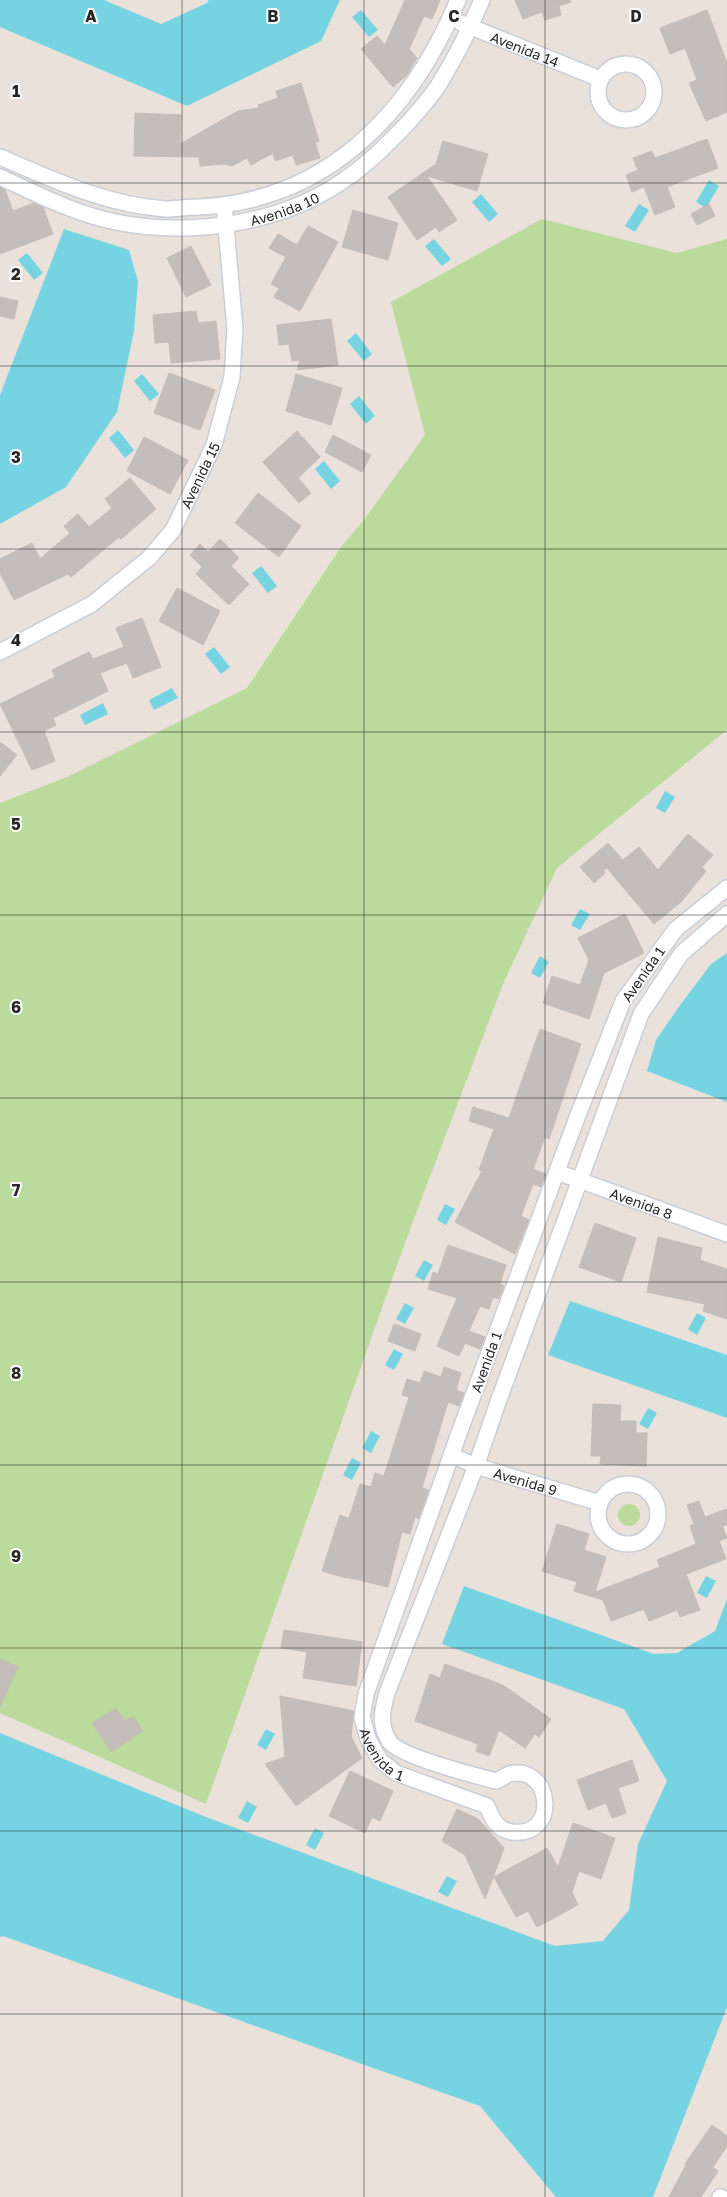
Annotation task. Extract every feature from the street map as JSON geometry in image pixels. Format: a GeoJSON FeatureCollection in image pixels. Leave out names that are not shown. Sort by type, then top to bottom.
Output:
{"type":"FeatureCollection","features":[{"type":"Feature","properties":{"kind":"street","name":"Avenida 10"},"geometry":{"type":"LineString","coordinates":[[0,157],[84,192],[122,202],[165,209],[223,206],[282,191],[322,172],[356,147],[374,130],[408,92],[428,63],[458,0]]}},
{"type":"Feature","properties":{"kind":"street","name":"Avenida 10"},"geometry":{"type":"LineString","coordinates":[[0,177],[70,209],[115,222],[160,227],[201,228],[227,225],[287,208],[316,197],[347,179],[387,144],[420,109],[441,82],[470,28],[482,0]]}},
{"type":"Feature","properties":{"kind":"street","name":"Avenida 14"},"geometry":{"type":"LineString","coordinates":[[450,18],[470,28],[600,79]]}},
{"type":"Feature","properties":{"kind":"street"},"geometry":{"type":"LineString","coordinates":[[374,130],[387,144]]}},
{"type":"Feature","properties":{"kind":"street"},"geometry":{"type":"LineString","coordinates":[[115,222],[122,202]]}},
{"type":"Feature","properties":{"kind":"street","name":"Avenida 15"},"geometry":{"type":"LineString","coordinates":[[0,652],[92,604],[149,558],[173,530],[214,445],[232,377],[234,329],[227,225],[223,206]]}},
{"type":"Feature","properties":{"kind":"street","name":"Avenida 1"},"geometry":{"type":"LineString","coordinates":[[727,888],[676,929],[623,1001],[556,1172],[494,1339],[366,1694],[362,1717],[368,1739],[380,1760],[396,1773],[487,1806],[493,1821],[505,1831],[521,1833],[535,1827],[544,1814],[546,1798],[539,1784],[526,1775],[511,1774],[496,1781],[461,1772],[406,1752],[390,1744],[383,1729],[381,1717],[387,1693],[476,1466],[642,1014],[681,954],[727,914]]}},
{"type":"Feature","properties":{"kind":"street"},"geometry":{"type":"LineString","coordinates":[[656,954],[672,968]]}},
{"type":"Feature","properties":{"kind":"street","name":"Avenida 8"},"geometry":{"type":"LineString","coordinates":[[556,1172],[579,1182],[727,1234]]}},
{"type":"Feature","properties":{"kind":"street"},"geometry":{"type":"LineString","coordinates":[[494,1339],[518,1349]]}},
{"type":"Feature","properties":{"kind":"street","name":"Avenida 9"},"geometry":{"type":"LineString","coordinates":[[451,1455],[476,1466],[600,1503]]}},
{"type":"Feature","properties":{"kind":"street"},"geometry":{"type":"LineString","coordinates":[[405,1584],[426,1593]]}},
{"type":"Feature","properties":{"kind":"street"},"geometry":{"type":"LineString","coordinates":[[487,1806],[490,1793],[496,1781]]}},
{"type":"Feature","properties":{"kind":"green space"},"geometry":{"type":"Polygon","coordinates":[[[542,219],[677,253],[727,239],[727,730],[557,868],[503,984],[406,1240],[206,1804],[0,1713],[0,803],[67,777],[247,688],[341,547],[364,520],[425,435],[391,302],[542,219]]]}},
{"type":"Feature","properties":{"kind":"green space"},"geometry":{"type":"Polygon","coordinates":[[[629,1504],[637,1507],[640,1515],[637,1523],[629,1526],[621,1523],[618,1515],[621,1507],[629,1504]]]}},
{"type":"Feature","properties":{"kind":"water"},"geometry":{"type":"Polygon","coordinates":[[[0,0],[104,0],[161,24],[207,3],[209,0],[340,0],[321,41],[187,106],[0,27],[0,0]]]}},
{"type":"Feature","properties":{"kind":"water"},"geometry":{"type":"Polygon","coordinates":[[[361,10],[378,30],[369,37],[352,17],[361,10]]]}},
{"type":"Feature","properties":{"kind":"water"},"geometry":{"type":"Polygon","coordinates":[[[709,180],[719,186],[706,208],[696,202],[709,180]]]}},
{"type":"Feature","properties":{"kind":"water"},"geometry":{"type":"Polygon","coordinates":[[[481,194],[498,214],[489,222],[472,202],[481,194]]]}},
{"type":"Feature","properties":{"kind":"water"},"geometry":{"type":"Polygon","coordinates":[[[639,204],[649,210],[635,232],[625,226],[639,204]]]}},
{"type":"Feature","properties":{"kind":"water"},"geometry":{"type":"Polygon","coordinates":[[[64,229],[129,250],[138,281],[134,331],[117,412],[66,487],[0,524],[0,395],[64,229]]]}},
{"type":"Feature","properties":{"kind":"water"},"geometry":{"type":"Polygon","coordinates":[[[434,239],[451,259],[442,266],[425,246],[434,239]]]}},
{"type":"Feature","properties":{"kind":"water"},"geometry":{"type":"Polygon","coordinates":[[[27,253],[43,273],[34,280],[18,260],[27,253]]]}},
{"type":"Feature","properties":{"kind":"water"},"geometry":{"type":"Polygon","coordinates":[[[356,333],[372,354],[364,361],[347,341],[356,333]]]}},
{"type":"Feature","properties":{"kind":"water"},"geometry":{"type":"Polygon","coordinates":[[[142,374],[159,394],[150,401],[134,381],[142,374]]]}},
{"type":"Feature","properties":{"kind":"water"},"geometry":{"type":"Polygon","coordinates":[[[359,396],[375,416],[366,424],[350,404],[359,396]]]}},
{"type":"Feature","properties":{"kind":"water"},"geometry":{"type":"Polygon","coordinates":[[[118,430],[134,450],[125,458],[109,438],[118,430]]]}},
{"type":"Feature","properties":{"kind":"water"},"geometry":{"type":"Polygon","coordinates":[[[324,461],[340,481],[331,489],[315,469],[324,461]]]}},
{"type":"Feature","properties":{"kind":"water"},"geometry":{"type":"Polygon","coordinates":[[[261,566],[277,586],[268,593],[252,573],[261,566]]]}},
{"type":"Feature","properties":{"kind":"water"},"geometry":{"type":"Polygon","coordinates":[[[214,647],[230,667],[221,674],[205,654],[214,647]]]}},
{"type":"Feature","properties":{"kind":"water"},"geometry":{"type":"Polygon","coordinates":[[[172,688],[178,698],[154,710],[149,700],[172,688]]]}},
{"type":"Feature","properties":{"kind":"water"},"geometry":{"type":"Polygon","coordinates":[[[103,703],[108,714],[85,725],[80,715],[103,703]]]}},
{"type":"Feature","properties":{"kind":"water"},"geometry":{"type":"Polygon","coordinates":[[[665,791],[675,797],[665,813],[656,808],[665,791]]]}},
{"type":"Feature","properties":{"kind":"water"},"geometry":{"type":"Polygon","coordinates":[[[580,909],[590,914],[580,930],[571,925],[580,909]]]}},
{"type":"Feature","properties":{"kind":"water"},"geometry":{"type":"Polygon","coordinates":[[[727,953],[727,1102],[647,1071],[656,1040],[711,964],[727,953]]]}},
{"type":"Feature","properties":{"kind":"water"},"geometry":{"type":"Polygon","coordinates":[[[540,956],[549,962],[540,978],[531,973],[540,956]]]}},
{"type":"Feature","properties":{"kind":"water"},"geometry":{"type":"Polygon","coordinates":[[[445,1204],[455,1209],[446,1225],[437,1220],[445,1204]]]}},
{"type":"Feature","properties":{"kind":"water"},"geometry":{"type":"Polygon","coordinates":[[[424,1260],[433,1265],[424,1281],[415,1276],[424,1260]]]}},
{"type":"Feature","properties":{"kind":"water"},"geometry":{"type":"Polygon","coordinates":[[[570,1301],[727,1355],[727,1418],[548,1355],[570,1301]]]}},
{"type":"Feature","properties":{"kind":"water"},"geometry":{"type":"Polygon","coordinates":[[[405,1303],[414,1308],[405,1324],[396,1319],[405,1303]]]}},
{"type":"Feature","properties":{"kind":"water"},"geometry":{"type":"Polygon","coordinates":[[[697,1313],[706,1318],[697,1335],[688,1329],[697,1313]]]}},
{"type":"Feature","properties":{"kind":"water"},"geometry":{"type":"Polygon","coordinates":[[[394,1349],[403,1354],[394,1370],[385,1365],[394,1349]]]}},
{"type":"Feature","properties":{"kind":"water"},"geometry":{"type":"Polygon","coordinates":[[[648,1408],[657,1413],[648,1429],[639,1424],[648,1408]]]}},
{"type":"Feature","properties":{"kind":"water"},"geometry":{"type":"Polygon","coordinates":[[[371,1431],[380,1436],[371,1453],[362,1448],[371,1431]]]}},
{"type":"Feature","properties":{"kind":"water"},"geometry":{"type":"Polygon","coordinates":[[[352,1458],[361,1463],[352,1480],[343,1475],[352,1458]]]}},
{"type":"Feature","properties":{"kind":"water"},"geometry":{"type":"Polygon","coordinates":[[[706,1576],[716,1581],[707,1598],[697,1593],[706,1576]]]}},
{"type":"Feature","properties":{"kind":"water"},"geometry":{"type":"Polygon","coordinates":[[[464,1586],[654,1654],[677,1653],[715,1631],[727,1599],[727,2007],[653,2197],[556,2197],[480,2106],[3,1936],[0,1937],[0,1733],[206,1817],[555,1946],[603,1941],[629,1910],[638,1844],[667,1781],[624,1709],[442,1644],[464,1586]]]}},
{"type":"Feature","properties":{"kind":"water"},"geometry":{"type":"Polygon","coordinates":[[[266,1729],[275,1734],[266,1750],[257,1745],[266,1729]]]}},
{"type":"Feature","properties":{"kind":"water"},"geometry":{"type":"Polygon","coordinates":[[[247,1801],[257,1807],[248,1823],[238,1818],[247,1801]]]}},
{"type":"Feature","properties":{"kind":"water"},"geometry":{"type":"Polygon","coordinates":[[[315,1828],[324,1833],[315,1850],[306,1845],[315,1828]]]}},
{"type":"Feature","properties":{"kind":"water"},"geometry":{"type":"Polygon","coordinates":[[[447,1876],[457,1881],[448,1897],[438,1892],[447,1876]]]}},
{"type":"Feature","properties":{"kind":"building"},"geometry":{"type":"Polygon","coordinates":[[[405,0],[440,0],[432,19],[424,16],[409,49],[417,58],[407,75],[393,87],[361,49],[377,36],[385,45],[405,0]]]}},
{"type":"Feature","properties":{"kind":"building"},"geometry":{"type":"Polygon","coordinates":[[[515,0],[570,0],[571,2],[559,6],[561,15],[545,20],[542,12],[523,19],[515,0]]]}},
{"type":"Feature","properties":{"kind":"building"},"geometry":{"type":"Polygon","coordinates":[[[707,10],[727,63],[727,112],[706,121],[689,83],[697,80],[685,48],[670,54],[660,28],[707,10]]]}},
{"type":"Feature","properties":{"kind":"building"},"geometry":{"type":"Polygon","coordinates":[[[301,83],[319,141],[315,142],[320,158],[296,165],[293,155],[275,161],[273,153],[251,165],[247,158],[232,166],[224,164],[200,166],[199,157],[134,156],[135,113],[181,115],[180,144],[238,111],[259,108],[258,105],[278,98],[276,91],[301,83]]]}},
{"type":"Feature","properties":{"kind":"building"},"geometry":{"type":"Polygon","coordinates":[[[707,139],[718,168],[667,187],[675,207],[655,215],[644,187],[632,192],[626,175],[638,170],[633,158],[652,151],[655,158],[707,139]]]}},
{"type":"Feature","properties":{"kind":"building"},"geometry":{"type":"Polygon","coordinates":[[[443,141],[488,154],[477,191],[427,176],[457,220],[439,232],[436,227],[417,240],[388,197],[436,164],[443,141]]]}},
{"type":"Feature","properties":{"kind":"building"},"geometry":{"type":"Polygon","coordinates":[[[0,187],[5,190],[13,211],[34,203],[43,207],[53,234],[0,254],[0,187]]]}},
{"type":"Feature","properties":{"kind":"building"},"geometry":{"type":"Polygon","coordinates":[[[709,204],[715,216],[697,225],[691,214],[709,204]]]}},
{"type":"Feature","properties":{"kind":"building"},"geometry":{"type":"Polygon","coordinates":[[[353,210],[398,223],[388,260],[342,247],[353,210]]]}},
{"type":"Feature","properties":{"kind":"building"},"geometry":{"type":"Polygon","coordinates":[[[308,226],[338,242],[300,311],[274,297],[279,288],[271,284],[286,257],[269,248],[278,234],[297,245],[308,226]]]}},
{"type":"Feature","properties":{"kind":"building"},"geometry":{"type":"Polygon","coordinates":[[[191,246],[211,285],[186,297],[167,258],[191,246]]]}},
{"type":"Feature","properties":{"kind":"building"},"geometry":{"type":"Polygon","coordinates":[[[0,297],[18,301],[14,319],[0,316],[0,297]]]}},
{"type":"Feature","properties":{"kind":"building"},"geometry":{"type":"Polygon","coordinates":[[[196,311],[198,323],[216,321],[220,359],[171,363],[169,342],[155,343],[153,315],[196,311]]]}},
{"type":"Feature","properties":{"kind":"building"},"geometry":{"type":"Polygon","coordinates":[[[331,319],[338,365],[297,370],[300,360],[292,361],[289,344],[279,345],[277,325],[331,319]]]}},
{"type":"Feature","properties":{"kind":"building"},"geometry":{"type":"Polygon","coordinates":[[[169,373],[215,390],[200,430],[154,413],[169,373]]]}},
{"type":"Feature","properties":{"kind":"building"},"geometry":{"type":"Polygon","coordinates":[[[296,374],[342,388],[331,425],[286,411],[296,374]]]}},
{"type":"Feature","properties":{"kind":"building"},"geometry":{"type":"Polygon","coordinates":[[[297,431],[320,457],[298,478],[311,493],[299,503],[263,462],[297,431]]]}},
{"type":"Feature","properties":{"kind":"building"},"geometry":{"type":"Polygon","coordinates":[[[333,435],[371,455],[362,472],[325,452],[333,435]]]}},
{"type":"Feature","properties":{"kind":"building"},"geometry":{"type":"Polygon","coordinates":[[[144,437],[188,460],[170,494],[127,471],[144,437]]]}},
{"type":"Feature","properties":{"kind":"building"},"geometry":{"type":"Polygon","coordinates":[[[130,478],[156,509],[121,539],[119,537],[71,577],[68,574],[14,600],[0,573],[0,559],[32,543],[40,559],[70,533],[64,526],[78,514],[89,527],[112,508],[105,499],[130,478]]]}},
{"type":"Feature","properties":{"kind":"building"},"geometry":{"type":"Polygon","coordinates":[[[258,493],[301,526],[279,557],[235,523],[258,493]]]}},
{"type":"Feature","properties":{"kind":"building"},"geometry":{"type":"Polygon","coordinates":[[[220,539],[239,558],[231,566],[249,584],[229,605],[196,574],[202,567],[190,555],[200,544],[208,552],[220,539]]]}},
{"type":"Feature","properties":{"kind":"building"},"geometry":{"type":"Polygon","coordinates":[[[177,588],[220,611],[203,645],[159,621],[177,588]]]}},
{"type":"Feature","properties":{"kind":"building"},"geometry":{"type":"Polygon","coordinates":[[[142,618],[161,667],[133,678],[127,663],[100,673],[108,691],[53,718],[56,725],[44,731],[55,761],[32,770],[0,704],[55,677],[52,670],[89,652],[93,659],[124,647],[116,628],[142,618]]]}},
{"type":"Feature","properties":{"kind":"building"},"geometry":{"type":"Polygon","coordinates":[[[0,742],[17,755],[0,776],[0,742]]]}},
{"type":"Feature","properties":{"kind":"building"},"geometry":{"type":"Polygon","coordinates":[[[688,834],[713,855],[702,867],[706,871],[682,901],[654,924],[607,868],[604,870],[605,873],[594,883],[580,867],[608,843],[623,860],[639,847],[658,870],[688,834]]]}},
{"type":"Feature","properties":{"kind":"building"},"geometry":{"type":"Polygon","coordinates":[[[625,914],[644,953],[604,973],[589,1019],[543,1003],[552,976],[580,985],[589,960],[578,938],[625,914]]]}},
{"type":"Feature","properties":{"kind":"building"},"geometry":{"type":"Polygon","coordinates":[[[540,1029],[581,1044],[549,1139],[545,1137],[533,1169],[546,1174],[541,1187],[533,1184],[521,1216],[529,1220],[515,1254],[455,1222],[482,1171],[479,1170],[494,1129],[469,1121],[473,1107],[509,1118],[540,1029]]]}},
{"type":"Feature","properties":{"kind":"building"},"geometry":{"type":"Polygon","coordinates":[[[595,1223],[636,1238],[621,1282],[579,1267],[595,1223]]]}},
{"type":"Feature","properties":{"kind":"building"},"geometry":{"type":"Polygon","coordinates":[[[658,1237],[702,1248],[700,1260],[727,1269],[727,1319],[703,1311],[705,1304],[647,1292],[658,1237]]]}},
{"type":"Feature","properties":{"kind":"building"},"geometry":{"type":"Polygon","coordinates":[[[448,1245],[506,1265],[500,1284],[504,1286],[499,1299],[493,1297],[489,1309],[480,1306],[469,1331],[485,1337],[480,1349],[465,1343],[459,1356],[437,1346],[457,1298],[428,1289],[433,1272],[438,1274],[448,1245]]]}},
{"type":"Feature","properties":{"kind":"building"},"geometry":{"type":"Polygon","coordinates":[[[394,1324],[421,1334],[415,1351],[388,1341],[394,1324]]]}},
{"type":"Feature","properties":{"kind":"building"},"geometry":{"type":"Polygon","coordinates":[[[444,1367],[461,1373],[456,1390],[464,1393],[459,1406],[448,1402],[422,1488],[429,1490],[419,1519],[415,1517],[410,1534],[402,1532],[388,1587],[322,1571],[340,1515],[349,1518],[360,1484],[371,1487],[375,1473],[384,1476],[409,1397],[402,1395],[407,1379],[420,1383],[424,1371],[441,1377],[444,1367]]]}},
{"type":"Feature","properties":{"kind":"building"},"geometry":{"type":"Polygon","coordinates":[[[593,1404],[621,1405],[620,1421],[636,1421],[636,1433],[647,1433],[646,1466],[600,1464],[601,1456],[591,1456],[593,1404]]]}},
{"type":"Feature","properties":{"kind":"building"},"geometry":{"type":"Polygon","coordinates":[[[699,1501],[705,1517],[727,1509],[727,1525],[722,1526],[727,1538],[719,1541],[726,1559],[686,1574],[700,1610],[680,1617],[677,1610],[649,1621],[644,1609],[611,1621],[603,1600],[574,1591],[577,1582],[542,1571],[557,1524],[589,1534],[584,1550],[606,1557],[595,1592],[660,1567],[657,1560],[696,1544],[690,1526],[694,1524],[687,1505],[699,1501]]]}},
{"type":"Feature","properties":{"kind":"building"},"geometry":{"type":"Polygon","coordinates":[[[284,1630],[362,1642],[356,1686],[303,1678],[307,1652],[281,1648],[284,1630]]]}},
{"type":"Feature","properties":{"kind":"building"},"geometry":{"type":"Polygon","coordinates":[[[0,1659],[18,1667],[0,1707],[0,1659]]]}},
{"type":"Feature","properties":{"kind":"building"},"geometry":{"type":"Polygon","coordinates":[[[445,1664],[503,1685],[551,1719],[539,1737],[535,1734],[525,1748],[499,1730],[489,1756],[476,1751],[478,1744],[415,1721],[430,1674],[440,1678],[445,1664]]]}},
{"type":"Feature","properties":{"kind":"building"},"geometry":{"type":"Polygon","coordinates":[[[280,1696],[354,1711],[351,1736],[362,1758],[296,1806],[265,1764],[285,1757],[280,1696]]]}},
{"type":"Feature","properties":{"kind":"building"},"geometry":{"type":"Polygon","coordinates":[[[116,1708],[125,1721],[133,1716],[143,1731],[111,1752],[92,1723],[116,1708]]]}},
{"type":"Feature","properties":{"kind":"building"},"geometry":{"type":"Polygon","coordinates":[[[632,1760],[639,1781],[618,1788],[626,1813],[612,1818],[606,1803],[588,1810],[577,1780],[632,1760]]]}},
{"type":"Feature","properties":{"kind":"building"},"geometry":{"type":"Polygon","coordinates":[[[350,1771],[393,1791],[380,1821],[372,1817],[365,1833],[329,1816],[350,1771]]]}},
{"type":"Feature","properties":{"kind":"building"},"geometry":{"type":"Polygon","coordinates":[[[457,1809],[478,1819],[504,1848],[485,1899],[465,1855],[442,1841],[457,1809]]]}},
{"type":"Feature","properties":{"kind":"building"},"geometry":{"type":"Polygon","coordinates":[[[573,1823],[615,1838],[601,1879],[579,1871],[572,1892],[578,1905],[537,1927],[528,1911],[516,1917],[494,1877],[547,1848],[558,1867],[573,1823]]]}},
{"type":"Feature","properties":{"kind":"building"},"geometry":{"type":"Polygon","coordinates":[[[712,2125],[727,2136],[727,2146],[713,2167],[718,2171],[701,2197],[669,2197],[685,2164],[712,2125]]]}}]}
